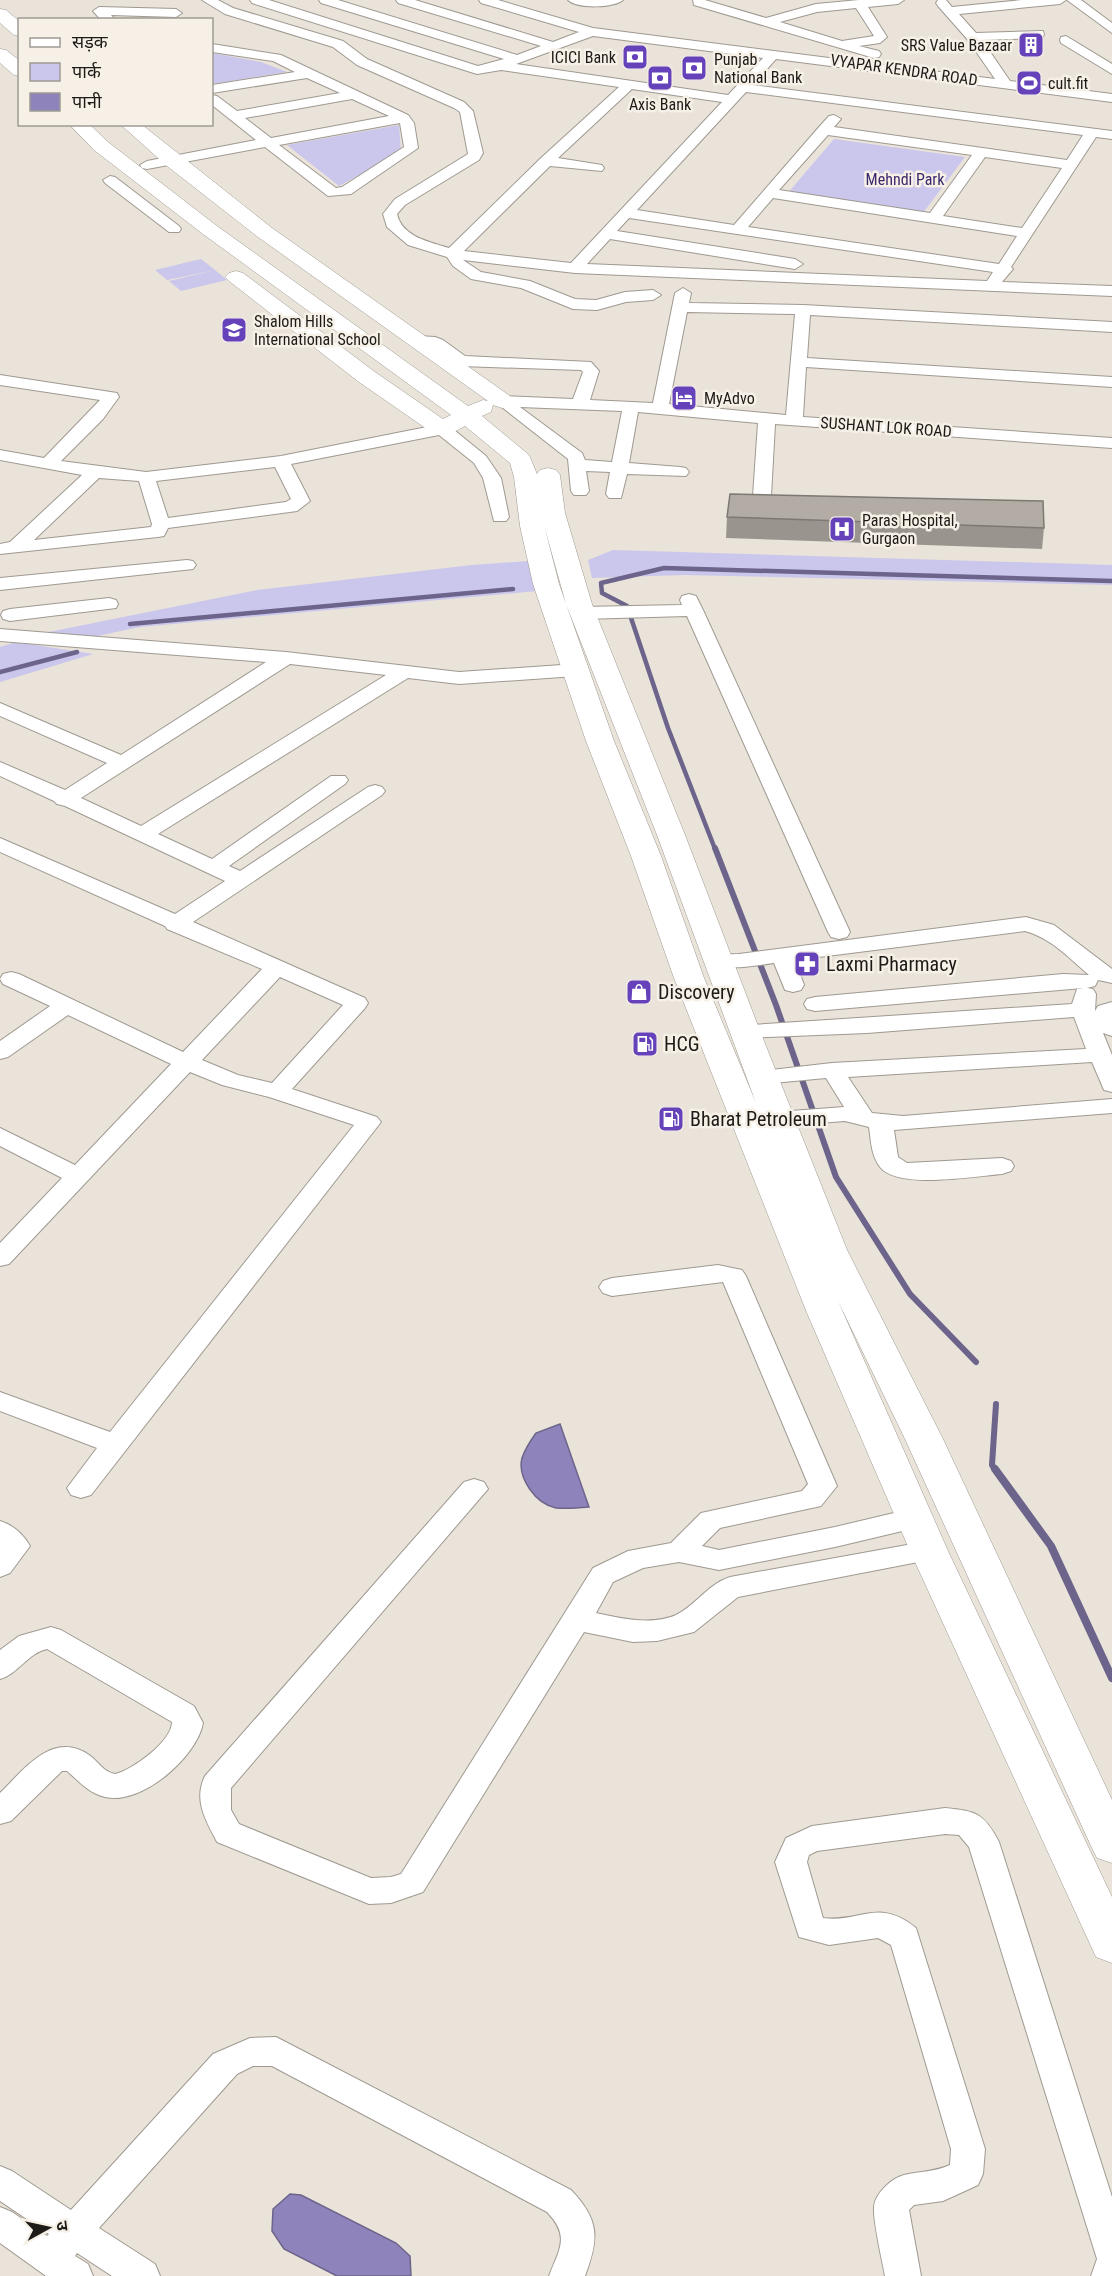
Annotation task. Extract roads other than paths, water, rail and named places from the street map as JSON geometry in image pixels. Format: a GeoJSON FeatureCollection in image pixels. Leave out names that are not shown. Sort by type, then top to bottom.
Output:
{"type":"FeatureCollection","features":[{"type":"Feature","properties":{"kind":"main road"},"geometry":{"type":"LineString","coordinates":[[0,14],[18,29]]}},
{"type":"Feature","properties":{"kind":"main road"},"geometry":{"type":"LineString","coordinates":[[0,37],[18,52]]}},
{"type":"Feature","properties":{"kind":"main road"},"geometry":{"type":"LineString","coordinates":[[0,54],[18,69]]}},
{"type":"Feature","properties":{"kind":"main road"},"geometry":{"type":"LineString","coordinates":[[80,126],[189,232],[465,416]]}},
{"type":"Feature","properties":{"kind":"main road"},"geometry":{"type":"LineString","coordinates":[[103,126],[164,161],[418,341],[465,416]]}},
{"type":"Feature","properties":{"kind":"main road"},"geometry":{"type":"LineString","coordinates":[[131,126],[164,161],[268,256],[521,460],[526,477],[532,526],[546,584],[600,741],[646,856],[714,1040],[825,1313],[929,1551],[1112,1944]]}},
{"type":"Feature","properties":{"kind":"main road"},"geometry":{"type":"LineString","coordinates":[[219,264],[367,377],[527,442],[538,455],[547,474],[553,513],[582,613],[758,1031],[798,1073],[793,1118],[830,1250],[924,1440],[1112,1846]]}},
{"type":"Feature","properties":{"kind":"street"},"geometry":{"type":"LineString","coordinates":[[208,0],[229,11],[338,44],[362,62],[448,99],[466,111],[476,153],[474,157],[400,202],[390,214],[392,224],[413,242],[452,254],[575,268],[838,278]]}},
{"type":"Feature","properties":{"kind":"street"},"geometry":{"type":"LineString","coordinates":[[325,0],[518,59]]}},
{"type":"Feature","properties":{"kind":"street"},"geometry":{"type":"LineString","coordinates":[[402,0],[554,46]]}},
{"type":"Feature","properties":{"kind":"street","name":"VYAPAR KENDRA ROAD"},"geometry":{"type":"LineString","coordinates":[[485,0],[592,32],[840,61],[1112,98]]}},
{"type":"Feature","properties":{"kind":"street"},"geometry":{"type":"LineString","coordinates":[[574,0],[584,3],[617,0]]}},
{"type":"Feature","properties":{"kind":"street"},"geometry":{"type":"LineString","coordinates":[[795,0],[821,5],[861,5],[898,0]]}},
{"type":"Feature","properties":{"kind":"street"},"geometry":{"type":"LineString","coordinates":[[939,0],[973,37],[1005,84]]}},
{"type":"Feature","properties":{"kind":"street"},"geometry":{"type":"LineString","coordinates":[[949,11],[1060,0]]}},
{"type":"Feature","properties":{"kind":"street"},"geometry":{"type":"LineString","coordinates":[[1073,0],[1112,29]]}},
{"type":"Feature","properties":{"kind":"street"},"geometry":{"type":"LineString","coordinates":[[229,11],[260,2],[477,70],[500,66],[592,32]]}},
{"type":"Feature","properties":{"kind":"street"},"geometry":{"type":"LineString","coordinates":[[698,2],[938,74]]}},
{"type":"Feature","properties":{"kind":"street"},"geometry":{"type":"LineString","coordinates":[[766,22],[821,5]]}},
{"type":"Feature","properties":{"kind":"street"},"geometry":{"type":"LineString","coordinates":[[844,45],[881,37],[861,5]]}},
{"type":"Feature","properties":{"kind":"street"},"geometry":{"type":"LineString","coordinates":[[106,18],[99,11],[176,14]]}},
{"type":"Feature","properties":{"kind":"street"},"geometry":{"type":"LineString","coordinates":[[304,34],[324,23]]}},
{"type":"Feature","properties":{"kind":"street"},"geometry":{"type":"LineString","coordinates":[[973,37],[1038,34]]}},
{"type":"Feature","properties":{"kind":"street"},"geometry":{"type":"LineString","coordinates":[[1066,40],[1112,70]]}},
{"type":"Feature","properties":{"kind":"street"},"geometry":{"type":"LineString","coordinates":[[840,61],[846,54],[844,45]]}},
{"type":"Feature","properties":{"kind":"street"},"geometry":{"type":"LineString","coordinates":[[213,48],[276,58],[403,118],[407,123],[411,148],[339,193],[333,193],[213,100]]}},
{"type":"Feature","properties":{"kind":"street"},"geometry":{"type":"LineString","coordinates":[[575,268],[624,213],[745,88],[774,54]]}},
{"type":"Feature","properties":{"kind":"street"},"geometry":{"type":"LineString","coordinates":[[500,66],[733,100]]}},
{"type":"Feature","properties":{"kind":"street"},"geometry":{"type":"LineString","coordinates":[[213,88],[306,74]]}},
{"type":"Feature","properties":{"kind":"street"},"geometry":{"type":"LineString","coordinates":[[452,254],[546,161],[629,85]]}},
{"type":"Feature","properties":{"kind":"street"},"geometry":{"type":"LineString","coordinates":[[745,88],[1112,135]]}},
{"type":"Feature","properties":{"kind":"street"},"geometry":{"type":"LineString","coordinates":[[234,116],[353,95]]}},
{"type":"Feature","properties":{"kind":"street"},"geometry":{"type":"LineString","coordinates":[[737,230],[850,101]]}},
{"type":"Feature","properties":{"kind":"street"},"geometry":{"type":"LineString","coordinates":[[164,161],[403,118]]}},
{"type":"Feature","properties":{"kind":"street"},"geometry":{"type":"LineString","coordinates":[[825,130],[1071,165]]}},
{"type":"Feature","properties":{"kind":"street"},"geometry":{"type":"LineString","coordinates":[[993,285],[1092,132]]}},
{"type":"Feature","properties":{"kind":"street"},"geometry":{"type":"LineString","coordinates":[[933,219],[981,152]]}},
{"type":"Feature","properties":{"kind":"street"},"geometry":{"type":"LineString","coordinates":[[546,161],[597,168]]}},
{"type":"Feature","properties":{"kind":"street"},"geometry":{"type":"LineString","coordinates":[[110,180],[189,232]]}},
{"type":"Feature","properties":{"kind":"street"},"geometry":{"type":"LineString","coordinates":[[769,194],[1028,233]]}},
{"type":"Feature","properties":{"kind":"street"},"geometry":{"type":"LineString","coordinates":[[624,213],[1005,269]]}},
{"type":"Feature","properties":{"kind":"street"},"geometry":{"type":"LineString","coordinates":[[605,234],[789,262],[902,298],[1021,323],[1112,327]]}},
{"type":"Feature","properties":{"kind":"street"},"geometry":{"type":"LineString","coordinates":[[452,254],[458,263],[476,276],[525,284],[573,304],[597,305],[625,297],[653,295]]}},
{"type":"Feature","properties":{"kind":"street"},"geometry":{"type":"LineString","coordinates":[[660,408],[689,272]]}},
{"type":"Feature","properties":{"kind":"street"},"geometry":{"type":"LineString","coordinates":[[680,307],[803,310],[993,285],[1106,287]]}},
{"type":"Feature","properties":{"kind":"street"},"geometry":{"type":"LineString","coordinates":[[1021,286],[1021,323]]}},
{"type":"Feature","properties":{"kind":"street"},"geometry":{"type":"LineString","coordinates":[[794,421],[803,310]]}},
{"type":"Feature","properties":{"kind":"street"},"geometry":{"type":"LineString","coordinates":[[418,341],[429,340],[437,343],[460,361],[585,365],[591,371],[580,404]]}},
{"type":"Feature","properties":{"kind":"street"},"geometry":{"type":"LineString","coordinates":[[799,362],[1112,382]]}},
{"type":"Feature","properties":{"kind":"street"},"geometry":{"type":"LineString","coordinates":[[0,380],[111,397],[97,415],[48,464]]}},
{"type":"Feature","properties":{"kind":"street","name":"SUSHANT LOK ROAD"},"geometry":{"type":"LineString","coordinates":[[0,455],[95,472],[146,477],[281,461],[413,434],[420,435],[465,416],[580,404],[660,408],[794,421],[1112,443]]}},
{"type":"Feature","properties":{"kind":"street"},"geometry":{"type":"LineString","coordinates":[[615,494],[631,407]]}},
{"type":"Feature","properties":{"kind":"street"},"geometry":{"type":"LineString","coordinates":[[465,416],[567,449],[576,457],[580,491]]}},
{"type":"Feature","properties":{"kind":"street"},"geometry":{"type":"LineString","coordinates":[[465,416],[480,460],[492,478],[500,517]]}},
{"type":"Feature","properties":{"kind":"street"},"geometry":{"type":"LineString","coordinates":[[762,496],[767,418]]}},
{"type":"Feature","properties":{"kind":"street"},"geometry":{"type":"LineString","coordinates":[[161,524],[291,507],[301,501],[281,461]]}},
{"type":"Feature","properties":{"kind":"street"},"geometry":{"type":"LineString","coordinates":[[576,465],[680,472]]}},
{"type":"Feature","properties":{"kind":"street"},"geometry":{"type":"LineString","coordinates":[[8,548],[95,472]]}},
{"type":"Feature","properties":{"kind":"street"},"geometry":{"type":"LineString","coordinates":[[8,548],[158,532],[161,524],[146,477]]}},
{"type":"Feature","properties":{"kind":"street"},"geometry":{"type":"LineString","coordinates":[[106,538],[106,574]]}},
{"type":"Feature","properties":{"kind":"street"},"geometry":{"type":"LineString","coordinates":[[0,584],[187,565]]}},
{"type":"Feature","properties":{"kind":"street"},"geometry":{"type":"LineString","coordinates":[[72,577],[76,608]]}},
{"type":"Feature","properties":{"kind":"street"},"geometry":{"type":"LineString","coordinates":[[10,615],[109,604]]}},
{"type":"Feature","properties":{"kind":"street"},"geometry":{"type":"LineString","coordinates":[[582,613],[655,611],[692,605],[839,932]]}},
{"type":"Feature","properties":{"kind":"street"},"geometry":{"type":"LineString","coordinates":[[0,634],[286,658],[459,678],[576,670]]}},
{"type":"Feature","properties":{"kind":"street"},"geometry":{"type":"LineString","coordinates":[[64,800],[286,658]]}},
{"type":"Feature","properties":{"kind":"street"},"geometry":{"type":"LineString","coordinates":[[141,835],[403,673]]}},
{"type":"Feature","properties":{"kind":"street"},"geometry":{"type":"LineString","coordinates":[[0,709],[123,763]]}},
{"type":"Feature","properties":{"kind":"street"},"geometry":{"type":"LineString","coordinates":[[0,768],[64,800],[241,880]]}},
{"type":"Feature","properties":{"kind":"street"},"geometry":{"type":"LineString","coordinates":[[213,868],[338,780]]}},
{"type":"Feature","properties":{"kind":"street"},"geometry":{"type":"LineString","coordinates":[[175,924],[375,791]]}},
{"type":"Feature","properties":{"kind":"street"},"geometry":{"type":"LineString","coordinates":[[0,844],[175,924],[357,1003],[277,1092]]}},
{"type":"Feature","properties":{"kind":"street"},"geometry":{"type":"LineString","coordinates":[[729,961],[777,957],[1026,924],[1046,930],[1088,972]]}},
{"type":"Feature","properties":{"kind":"street"},"geometry":{"type":"LineString","coordinates":[[777,957],[793,985]]}},
{"type":"Feature","properties":{"kind":"street"},"geometry":{"type":"LineString","coordinates":[[0,1258],[276,968]]}},
{"type":"Feature","properties":{"kind":"street"},"geometry":{"type":"LineString","coordinates":[[1088,972],[1083,1010],[1112,1085]]}},
{"type":"Feature","properties":{"kind":"street"},"geometry":{"type":"LineString","coordinates":[[815,1004],[908,998],[1063,981],[1088,972],[1112,976]]}},
{"type":"Feature","properties":{"kind":"street"},"geometry":{"type":"LineString","coordinates":[[11,979],[186,1062],[230,1080],[277,1092],[369,1122],[81,1488]]}},
{"type":"Feature","properties":{"kind":"street"},"geometry":{"type":"LineString","coordinates":[[0,1052],[67,1005]]}},
{"type":"Feature","properties":{"kind":"street"},"geometry":{"type":"LineString","coordinates":[[1112,1009],[1106,1011],[1112,1029]]}},
{"type":"Feature","properties":{"kind":"street"},"geometry":{"type":"LineString","coordinates":[[758,1031],[1083,1010]]}},
{"type":"Feature","properties":{"kind":"street"},"geometry":{"type":"LineString","coordinates":[[798,1073],[862,1069],[882,1065],[927,1065],[1100,1055]]}},
{"type":"Feature","properties":{"kind":"street"},"geometry":{"type":"LineString","coordinates":[[798,1073],[863,1118],[891,1168],[900,1171],[1002,1166]]}},
{"type":"Feature","properties":{"kind":"street"},"geometry":{"type":"LineString","coordinates":[[793,1118],[863,1118],[903,1123],[1112,1106]]}},
{"type":"Feature","properties":{"kind":"street"},"geometry":{"type":"LineString","coordinates":[[0,1136],[77,1176]]}},
{"type":"Feature","properties":{"kind":"street"},"geometry":{"type":"LineString","coordinates":[[612,1287],[718,1272],[733,1276],[823,1486],[811,1499],[711,1520],[678,1552]]}},
{"type":"Feature","properties":{"kind":"street"},"geometry":{"type":"LineString","coordinates":[[0,1401],[114,1444]]}},
{"type":"Feature","properties":{"kind":"street"},"geometry":{"type":"LineString","coordinates":[[474,1489],[216,1785],[216,1810],[228,1833],[369,1891],[391,1890],[412,1883],[603,1575],[638,1558],[678,1552],[719,1560],[835,1537],[915,1518]]}},
{"type":"Feature","properties":{"kind":"street"},"geometry":{"type":"LineString","coordinates":[[0,1531],[16,1546],[0,1566]]}},
{"type":"Feature","properties":{"kind":"street"},"geometry":{"type":"LineString","coordinates":[[835,1537],[850,1566]]}},
{"type":"Feature","properties":{"kind":"street"},"geometry":{"type":"LineString","coordinates":[[577,1620],[633,1631],[657,1630],[684,1624],[730,1588],[929,1551]]}},
{"type":"Feature","properties":{"kind":"street"},"geometry":{"type":"LineString","coordinates":[[719,1560],[728,1576],[730,1588]]}},
{"type":"Feature","properties":{"kind":"street"},"geometry":{"type":"LineString","coordinates":[[0,1668],[24,1646],[39,1638],[51,1638],[183,1714],[188,1723],[184,1738],[137,1780],[121,1786],[105,1785],[72,1759],[54,1760],[0,1812]]}},
{"type":"Feature","properties":{"kind":"street"},"geometry":{"type":"LineString","coordinates":[[903,2276],[891,2206],[904,2191],[943,2185],[966,2174],[968,2149],[906,1938],[894,1927],[876,1925],[828,1932],[810,1928],[791,1862],[797,1847],[812,1839],[945,1821],[968,1823],[983,1842],[1112,2252]]}},
{"type":"Feature","properties":{"kind":"street"},"geometry":{"type":"LineString","coordinates":[[0,2223],[63,2267],[75,2231],[225,2064],[250,2052],[276,2050],[559,2201],[573,2214],[580,2241],[567,2276]]}},
{"type":"Feature","properties":{"kind":"street"},"geometry":{"type":"LineString","coordinates":[[0,2182],[142,2276]]}},
{"type":"Feature","properties":{"kind":"street"},"geometry":{"type":"LineString","coordinates":[[1108,2276],[1112,2266]]}},
{"type":"Feature","properties":{"kind":"water"},"geometry":{"type":"Polygon","coordinates":[[[560,1424],[589,1507],[556,1508],[549,1506],[535,1496],[522,1474],[522,1458],[536,1433],[560,1424]]]}},
{"type":"Feature","properties":{"kind":"water"},"geometry":{"type":"Polygon","coordinates":[[[290,2194],[301,2195],[396,2243],[410,2256],[411,2276],[337,2276],[284,2249],[272,2231],[273,2209],[290,2194]]]}},
{"type":"Feature","properties":{"kind":"waterway"},"geometry":{"type":"LineString","coordinates":[[715,849],[668,728],[627,606],[602,593],[601,583],[664,568],[1112,581]]}},
{"type":"Feature","properties":{"kind":"waterway"},"geometry":{"type":"LineString","coordinates":[[130,624],[513,589]]}},
{"type":"Feature","properties":{"kind":"waterway"},"geometry":{"type":"LineString","coordinates":[[0,672],[77,652]]}},
{"type":"Feature","properties":{"kind":"waterway"},"geometry":{"type":"LineString","coordinates":[[715,848],[776,1005],[836,1177],[910,1294],[976,1362]]}},
{"type":"Feature","properties":{"kind":"waterway"},"geometry":{"type":"LineString","coordinates":[[996,1404],[992,1465],[996,1471]]}},
{"type":"Feature","properties":{"kind":"waterway"},"geometry":{"type":"LineString","coordinates":[[995,1469],[1051,1546],[1112,1678]]}},
{"type":"Feature","properties":{"kind":"place","name":"SRS Value Bazaar"},"geometry":{"type":"Point","coordinates":[1031,45]}},
{"type":"Feature","properties":{"kind":"place","name":"ICICI Bank"},"geometry":{"type":"Point","coordinates":[635,57]}},
{"type":"Feature","properties":{"kind":"place","name":"Punjab National Bank"},"geometry":{"type":"Point","coordinates":[694,68]}},
{"type":"Feature","properties":{"kind":"place","name":"Axis Bank"},"geometry":{"type":"Point","coordinates":[660,78]}},
{"type":"Feature","properties":{"kind":"place","name":"cult.fit"},"geometry":{"type":"Point","coordinates":[1029,83]}},
{"type":"Feature","properties":{"kind":"place","name":"Shalom Hills International School"},"geometry":{"type":"Point","coordinates":[234,330]}},
{"type":"Feature","properties":{"kind":"place","name":"MyAdvo"},"geometry":{"type":"Point","coordinates":[684,398]}},
{"type":"Feature","properties":{"kind":"place","name":"Paras Hospital, Gurgaon"},"geometry":{"type":"Point","coordinates":[842,529]}},
{"type":"Feature","properties":{"kind":"place","name":"Laxmi Pharmacy"},"geometry":{"type":"Point","coordinates":[807,964]}},
{"type":"Feature","properties":{"kind":"place","name":"Discovery"},"geometry":{"type":"Point","coordinates":[639,992]}},
{"type":"Feature","properties":{"kind":"place","name":"HCG"},"geometry":{"type":"Point","coordinates":[645,1044]}},
{"type":"Feature","properties":{"kind":"place","name":"Bharat Petroleum"},"geometry":{"type":"Point","coordinates":[671,1119]}},
{"type":"Feature","properties":{"kind":"park label","name":"Mehndi Park"},"geometry":{"type":"Point","coordinates":[905,179]}}]}
